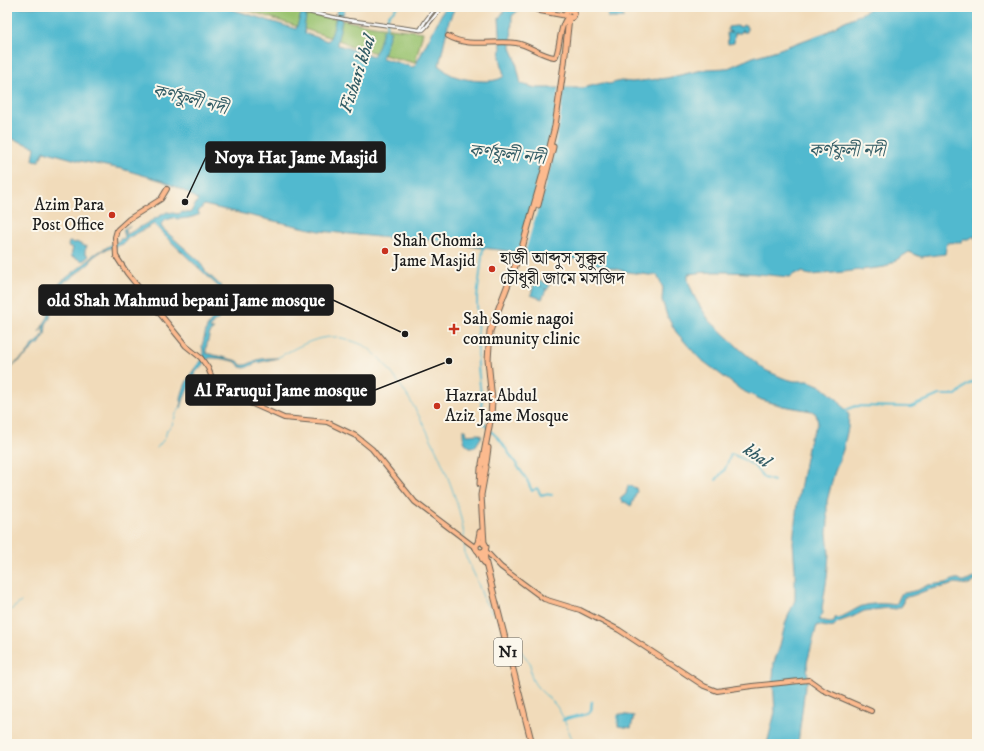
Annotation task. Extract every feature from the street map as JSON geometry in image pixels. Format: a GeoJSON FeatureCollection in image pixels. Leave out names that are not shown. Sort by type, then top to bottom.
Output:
{"type":"FeatureCollection","features":[{"type":"Feature","properties":{"kind":"highway","name":"N1"},"geometry":{"type":"LineString","coordinates":[[530,744],[485,560],[480,547],[480,484],[493,416],[494,400],[490,360],[492,331],[525,250],[550,164],[557,126],[570,13]]}},
{"type":"Feature","properties":{"kind":"main road"},"geometry":{"type":"LineString","coordinates":[[530,7],[540,11],[557,14],[570,13]]}},
{"type":"Feature","properties":{"kind":"main road"},"geometry":{"type":"LineString","coordinates":[[448,36],[454,39],[475,42],[516,43],[550,56],[556,56],[564,21],[570,13]]}},
{"type":"Feature","properties":{"kind":"main road"},"geometry":{"type":"LineString","coordinates":[[167,189],[161,199],[121,225],[117,230],[115,236],[115,248],[118,260],[186,346],[201,358],[216,385],[223,391],[286,418],[327,422],[356,436],[372,449],[415,502],[468,542],[480,547],[501,567],[544,599],[580,610],[619,630],[704,686],[717,691],[745,686],[771,685],[809,680],[823,690],[871,711]]}},
{"type":"Feature","properties":{"kind":"street"},"geometry":{"type":"LineString","coordinates":[[282,7],[302,12],[384,26],[422,30]]}},
{"type":"Feature","properties":{"kind":"street"},"geometry":{"type":"LineString","coordinates":[[422,30],[426,20],[436,7]]}},
{"type":"Feature","properties":{"kind":"street"},"geometry":{"type":"LineString","coordinates":[[422,30],[442,7]]}},
{"type":"Feature","properties":{"kind":"green space"},"geometry":{"type":"Polygon","coordinates":[[[238,7],[272,7],[373,26],[423,32],[415,63],[349,46],[344,42],[238,7]]]}},
{"type":"Feature","properties":{"kind":"water","name":"কর্ণফুলী নদী"},"geometry":{"type":"Polygon","coordinates":[[[7,7],[203,7],[209,9],[213,7],[224,7],[296,29],[301,14],[303,14],[305,7],[308,7],[304,28],[305,33],[328,41],[332,33],[339,7],[346,7],[341,19],[342,21],[337,43],[338,45],[373,56],[378,48],[383,30],[385,29],[391,31],[382,58],[412,67],[415,66],[446,7],[455,7],[449,21],[439,66],[457,77],[486,81],[500,79],[504,76],[500,57],[501,48],[499,18],[507,7],[522,7],[512,16],[511,48],[515,57],[521,84],[536,88],[582,88],[603,83],[609,84],[621,81],[632,82],[667,78],[707,69],[728,68],[753,57],[827,32],[872,7],[977,7],[977,242],[974,236],[969,239],[963,239],[961,242],[947,243],[945,254],[921,257],[909,252],[885,267],[811,275],[803,272],[799,274],[796,273],[790,277],[739,272],[714,272],[688,274],[688,280],[693,294],[709,320],[741,350],[765,370],[783,378],[794,381],[809,381],[821,386],[838,400],[849,415],[848,428],[843,450],[834,474],[827,501],[827,533],[829,554],[822,608],[823,613],[819,620],[830,622],[834,621],[835,618],[862,606],[871,604],[895,605],[901,594],[918,590],[928,585],[946,583],[955,579],[967,581],[977,576],[977,580],[969,585],[955,583],[904,597],[902,606],[896,609],[888,608],[864,611],[838,622],[834,626],[828,627],[817,625],[807,663],[808,680],[805,687],[798,744],[767,744],[775,712],[773,679],[774,662],[786,621],[795,600],[793,542],[797,504],[810,438],[818,423],[816,414],[812,411],[783,406],[762,400],[741,390],[699,358],[676,332],[667,316],[662,300],[663,288],[657,275],[628,272],[571,258],[483,248],[434,240],[408,240],[320,231],[204,205],[198,212],[200,214],[183,219],[172,218],[165,220],[161,224],[162,228],[199,261],[206,272],[228,295],[223,312],[219,319],[212,324],[210,329],[214,329],[210,332],[206,353],[238,361],[241,365],[260,359],[278,358],[256,363],[245,368],[240,367],[234,361],[209,358],[195,373],[181,408],[184,387],[195,368],[204,357],[202,346],[207,327],[221,310],[225,300],[221,289],[154,224],[128,238],[123,244],[102,251],[92,258],[90,263],[66,280],[60,288],[58,287],[56,297],[52,304],[50,318],[46,324],[45,335],[39,344],[34,346],[29,353],[7,371],[28,353],[32,345],[42,337],[44,333],[44,324],[39,332],[48,317],[50,302],[52,301],[56,290],[60,283],[89,260],[93,255],[120,240],[120,238],[123,239],[125,237],[123,229],[125,228],[126,235],[167,212],[178,214],[183,212],[190,213],[198,200],[186,192],[163,181],[122,169],[80,161],[44,151],[39,161],[33,160],[35,147],[7,137],[7,7]]]}},
{"type":"Feature","properties":{"kind":"water"},"geometry":{"type":"Polygon","coordinates":[[[607,7],[624,7],[623,18],[608,18],[607,7]]]}},
{"type":"Feature","properties":{"kind":"water"},"geometry":{"type":"Polygon","coordinates":[[[743,25],[747,25],[747,32],[743,32],[742,29],[741,33],[735,33],[734,43],[728,44],[727,33],[732,32],[728,31],[728,27],[742,27],[743,25]]]}},
{"type":"Feature","properties":{"kind":"water"},"geometry":{"type":"Polygon","coordinates":[[[69,242],[76,242],[87,247],[85,253],[89,256],[83,261],[71,256],[73,248],[68,246],[69,242]]]}},
{"type":"Feature","properties":{"kind":"water"},"geometry":{"type":"Polygon","coordinates":[[[541,281],[550,285],[547,290],[544,288],[546,290],[542,299],[531,295],[534,284],[536,283],[542,287],[538,282],[541,281]]]}},
{"type":"Feature","properties":{"kind":"water"},"geometry":{"type":"Polygon","coordinates":[[[463,430],[466,430],[467,435],[479,434],[482,436],[475,447],[470,447],[466,444],[463,438],[463,430]]]}},
{"type":"Feature","properties":{"kind":"water"},"geometry":{"type":"Polygon","coordinates":[[[628,485],[636,488],[637,492],[631,506],[625,502],[622,502],[620,499],[626,494],[628,485]]]}},
{"type":"Feature","properties":{"kind":"water"},"geometry":{"type":"Polygon","coordinates":[[[619,714],[634,716],[631,728],[618,726],[619,714]]]}},
{"type":"Feature","properties":{"kind":"pier"},"geometry":{"type":"Polygon","coordinates":[[[559,86],[564,86],[560,119],[551,164],[524,255],[518,254],[546,163],[559,86]]]}},
{"type":"Feature","properties":{"kind":"waterway","name":"Fishari khal"},"geometry":{"type":"LineString","coordinates":[[386,30],[388,16],[397,7]]}},
{"type":"Feature","properties":{"kind":"waterway"},"geometry":{"type":"LineString","coordinates":[[483,248],[477,298],[478,367],[484,424],[500,440],[527,480],[532,491],[537,488],[541,495],[552,495]]}},
{"type":"Feature","properties":{"kind":"waterway"},"geometry":{"type":"LineString","coordinates":[[277,358],[308,342],[316,339],[333,337],[342,338],[365,346],[381,360],[397,380],[413,405],[442,463],[461,516],[464,537]]}},
{"type":"Feature","properties":{"kind":"waterway"},"geometry":{"type":"LineString","coordinates":[[247,367],[256,362]]}},
{"type":"Feature","properties":{"kind":"waterway"},"geometry":{"type":"LineString","coordinates":[[843,411],[856,406],[911,407],[939,395],[956,395],[967,385],[977,380]]}},
{"type":"Feature","properties":{"kind":"waterway"},"geometry":{"type":"LineString","coordinates":[[157,448],[165,438],[167,430],[172,425],[176,414],[182,406]]}},
{"type":"Feature","properties":{"kind":"waterway","name":"khal"},"geometry":{"type":"LineString","coordinates":[[716,480],[725,469],[731,454],[754,466],[764,478],[774,481]]}},
{"type":"Feature","properties":{"kind":"waterway"},"geometry":{"type":"LineString","coordinates":[[464,540],[465,555],[484,600],[492,613]]}},
{"type":"Feature","properties":{"kind":"waterway"},"geometry":{"type":"LineString","coordinates":[[7,613],[21,602]]}},
{"type":"Feature","properties":{"kind":"waterway"},"geometry":{"type":"LineString","coordinates":[[513,641],[531,664],[532,679],[535,685],[555,704],[575,744]]}},
{"type":"Feature","properties":{"kind":"waterway"},"geometry":{"type":"LineString","coordinates":[[563,720],[590,712],[592,702]]}},
{"type":"Feature","properties":{"kind":"waterway"},"geometry":{"type":"LineString","coordinates":[[617,723],[618,715]]}},
{"type":"Feature","properties":{"kind":"place","name":"Noya Hat Jame Masjid"},"geometry":{"type":"Point","coordinates":[185,202]}},
{"type":"Feature","properties":{"kind":"place","name":"Azim Para Post Office"},"geometry":{"type":"Point","coordinates":[112,215]}},
{"type":"Feature","properties":{"kind":"place","name":"Shah Chomia Jame Masjid"},"geometry":{"type":"Point","coordinates":[385,251]}},
{"type":"Feature","properties":{"kind":"place","name":"হাজী আব্দুস সুক্কুর চৌধুরী জামে মসজিদ"},"geometry":{"type":"Point","coordinates":[492,269]}},
{"type":"Feature","properties":{"kind":"place","name":"Sah Somie nagoi community clinic"},"geometry":{"type":"Point","coordinates":[454,329]}},
{"type":"Feature","properties":{"kind":"place","name":"old Shah Mahmud bepani Jame mosque"},"geometry":{"type":"Point","coordinates":[405,334]}},
{"type":"Feature","properties":{"kind":"place","name":"Al Faruqui Jame mosque"},"geometry":{"type":"Point","coordinates":[449,361]}},
{"type":"Feature","properties":{"kind":"place","name":"Hazrat Abdul Aziz Jame Mosque"},"geometry":{"type":"Point","coordinates":[437,406]}}]}
